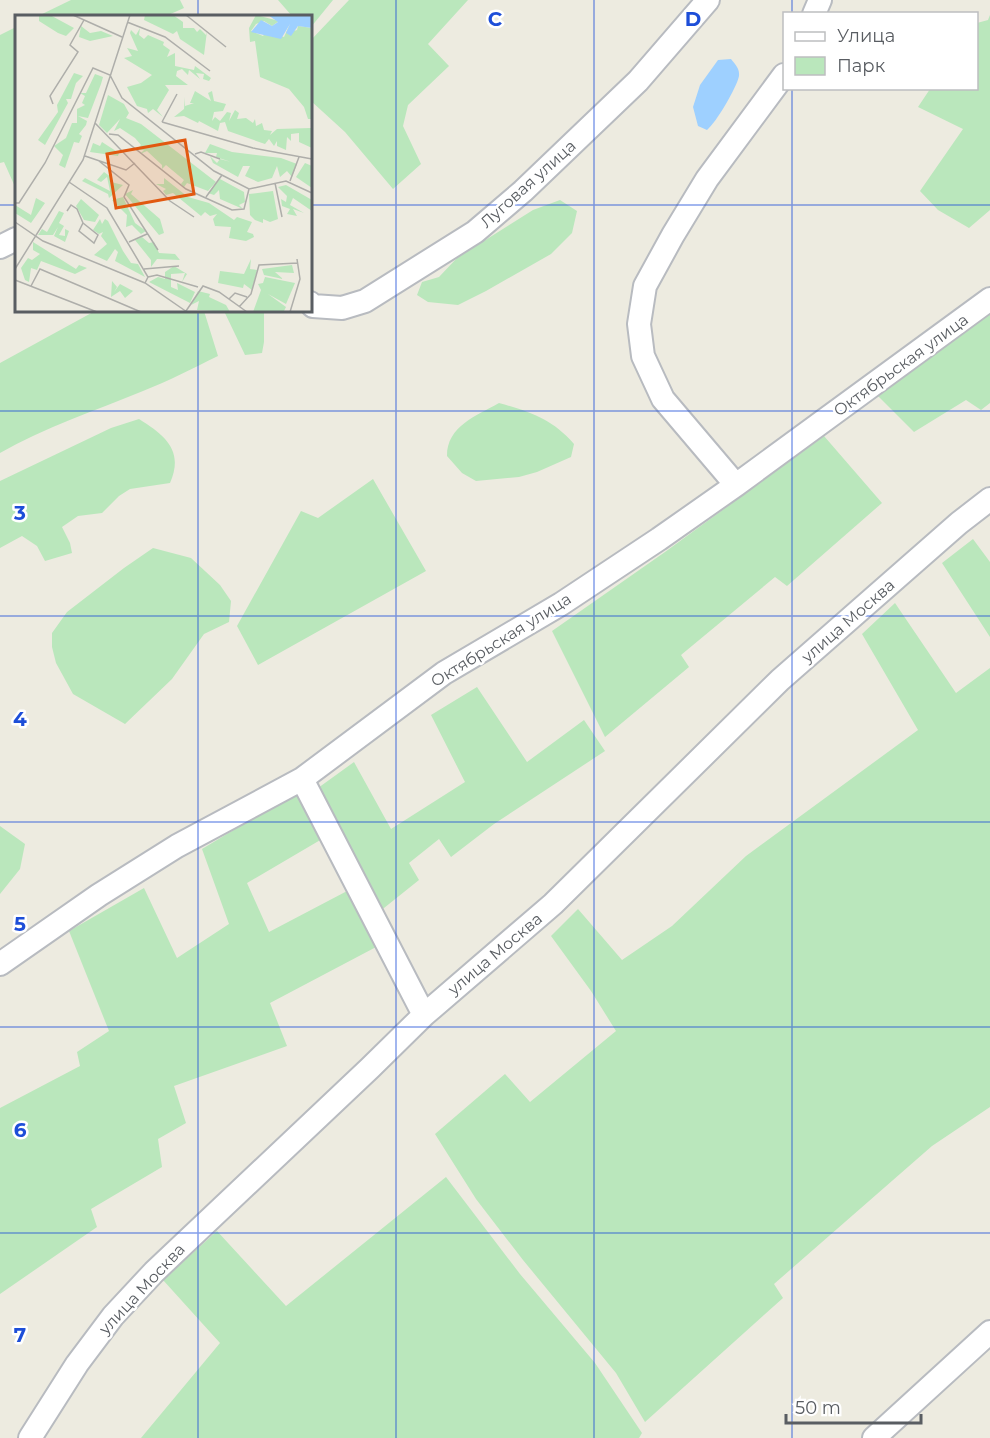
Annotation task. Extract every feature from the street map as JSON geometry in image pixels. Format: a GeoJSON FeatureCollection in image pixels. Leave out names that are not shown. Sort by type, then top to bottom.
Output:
{"type":"FeatureCollection","features":[{"type":"Feature","properties":{"kind":"street","name":"Луговая улица"},"geometry":{"type":"LineString","coordinates":[[312,305],[342,308],[365,301],[475,232],[523,191],[638,81],[708,0]]}},
{"type":"Feature","properties":{"kind":"street"},"geometry":{"type":"LineString","coordinates":[[736,485],[663,399],[643,356],[639,324],[645,286],[673,235],[707,179],[783,76]]}},
{"type":"Feature","properties":{"kind":"street"},"geometry":{"type":"LineString","coordinates":[[0,247],[15,240]]}},
{"type":"Feature","properties":{"kind":"street","name":"Октябрьская улица"},"geometry":{"type":"LineString","coordinates":[[0,964],[99,895],[177,846],[302,778],[444,673],[561,604],[736,485],[990,299]]}},
{"type":"Feature","properties":{"kind":"street","name":"улица Москва"},"geometry":{"type":"LineString","coordinates":[[30,1438],[77,1364],[113,1316],[137,1290],[424,1015],[553,904],[780,680],[958,523],[990,499]]}},
{"type":"Feature","properties":{"kind":"street"},"geometry":{"type":"LineString","coordinates":[[302,778],[424,1015]]}},
{"type":"Feature","properties":{"kind":"street"},"geometry":{"type":"LineString","coordinates":[[874,1438],[990,1332]]}},
{"type":"Feature","properties":{"kind":"green space"},"geometry":{"type":"Polygon","coordinates":[[[71,0],[180,0],[184,8],[168,15],[40,15],[71,0]]]}},
{"type":"Feature","properties":{"kind":"green space"},"geometry":{"type":"Polygon","coordinates":[[[278,0],[333,0],[312,26],[312,15],[291,15],[278,0]]]}},
{"type":"Feature","properties":{"kind":"green space"},"geometry":{"type":"Polygon","coordinates":[[[349,0],[468,0],[428,44],[449,66],[408,105],[403,126],[421,164],[393,189],[345,132],[312,102],[312,39],[349,0]]]}},
{"type":"Feature","properties":{"kind":"green space"},"geometry":{"type":"Polygon","coordinates":[[[990,15],[990,210],[969,228],[938,210],[920,191],[963,129],[918,107],[929,90],[978,90],[978,23],[988,20],[990,15]]]}},
{"type":"Feature","properties":{"kind":"green space"},"geometry":{"type":"Polygon","coordinates":[[[15,28],[15,187],[4,162],[0,163],[0,35],[15,28]]]}},
{"type":"Feature","properties":{"kind":"green space"},"geometry":{"type":"Polygon","coordinates":[[[560,200],[577,211],[572,233],[551,254],[458,305],[428,302],[417,295],[422,282],[439,277],[457,258],[533,210],[560,200]]]}},
{"type":"Feature","properties":{"kind":"green space"},"geometry":{"type":"Polygon","coordinates":[[[93,312],[204,312],[218,356],[172,379],[52,427],[0,453],[0,363],[93,312]]]}},
{"type":"Feature","properties":{"kind":"green space"},"geometry":{"type":"Polygon","coordinates":[[[224,312],[264,312],[262,353],[245,355],[224,312]]]}},
{"type":"Feature","properties":{"kind":"green space"},"geometry":{"type":"Polygon","coordinates":[[[990,312],[990,403],[981,410],[966,400],[914,432],[875,393],[990,312]]]}},
{"type":"Feature","properties":{"kind":"green space"},"geometry":{"type":"Polygon","coordinates":[[[499,403],[531,413],[558,428],[574,444],[571,457],[519,477],[476,481],[462,473],[447,456],[452,437],[464,423],[499,403]]]}},
{"type":"Feature","properties":{"kind":"green space"},"geometry":{"type":"Polygon","coordinates":[[[139,419],[170,445],[175,462],[170,483],[130,489],[119,496],[102,513],[78,516],[62,527],[72,553],[45,561],[37,546],[22,536],[0,548],[0,481],[111,428],[139,419]]]}},
{"type":"Feature","properties":{"kind":"green space"},"geometry":{"type":"Polygon","coordinates":[[[824,436],[882,503],[787,586],[775,577],[681,655],[689,667],[605,737],[552,631],[824,436]]]}},
{"type":"Feature","properties":{"kind":"green space"},"geometry":{"type":"Polygon","coordinates":[[[373,479],[426,571],[258,665],[237,626],[301,511],[318,518],[373,479]]]}},
{"type":"Feature","properties":{"kind":"green space"},"geometry":{"type":"Polygon","coordinates":[[[973,539],[990,562],[990,637],[942,563],[973,539]]]}},
{"type":"Feature","properties":{"kind":"green space"},"geometry":{"type":"Polygon","coordinates":[[[153,548],[191,558],[220,585],[231,601],[229,622],[204,634],[172,679],[125,724],[73,694],[56,663],[52,647],[52,633],[67,612],[153,548]]]}},
{"type":"Feature","properties":{"kind":"green space"},"geometry":{"type":"Polygon","coordinates":[[[895,603],[956,693],[990,668],[990,1107],[932,1146],[774,1284],[783,1298],[645,1422],[616,1373],[476,1199],[435,1134],[505,1074],[530,1102],[616,1031],[591,991],[551,936],[578,909],[622,960],[672,926],[746,856],[918,730],[862,634],[895,603]]]}},
{"type":"Feature","properties":{"kind":"green space"},"geometry":{"type":"Polygon","coordinates":[[[477,687],[527,762],[584,720],[605,751],[494,824],[451,857],[439,839],[409,863],[419,880],[379,912],[318,788],[354,762],[391,829],[465,782],[431,715],[477,687]]]}},
{"type":"Feature","properties":{"kind":"green space"},"geometry":{"type":"Polygon","coordinates":[[[297,792],[322,839],[247,883],[269,932],[349,890],[378,946],[270,1003],[287,1046],[174,1086],[186,1123],[158,1139],[162,1167],[91,1209],[97,1227],[0,1294],[0,1108],[80,1066],[77,1052],[109,1031],[69,931],[144,888],[177,958],[229,924],[202,849],[297,792]]]}},
{"type":"Feature","properties":{"kind":"green space"},"geometry":{"type":"Polygon","coordinates":[[[0,826],[25,844],[20,869],[0,894],[0,826]]]}},
{"type":"Feature","properties":{"kind":"green space"},"geometry":{"type":"Polygon","coordinates":[[[446,1177],[520,1274],[595,1363],[642,1433],[639,1438],[141,1438],[220,1343],[163,1280],[217,1231],[286,1306],[446,1177]]]}},
{"type":"Feature","properties":{"kind":"water"},"geometry":{"type":"Polygon","coordinates":[[[731,59],[739,71],[739,76],[721,113],[707,130],[698,126],[693,107],[700,85],[718,60],[731,59]]]}}]}
